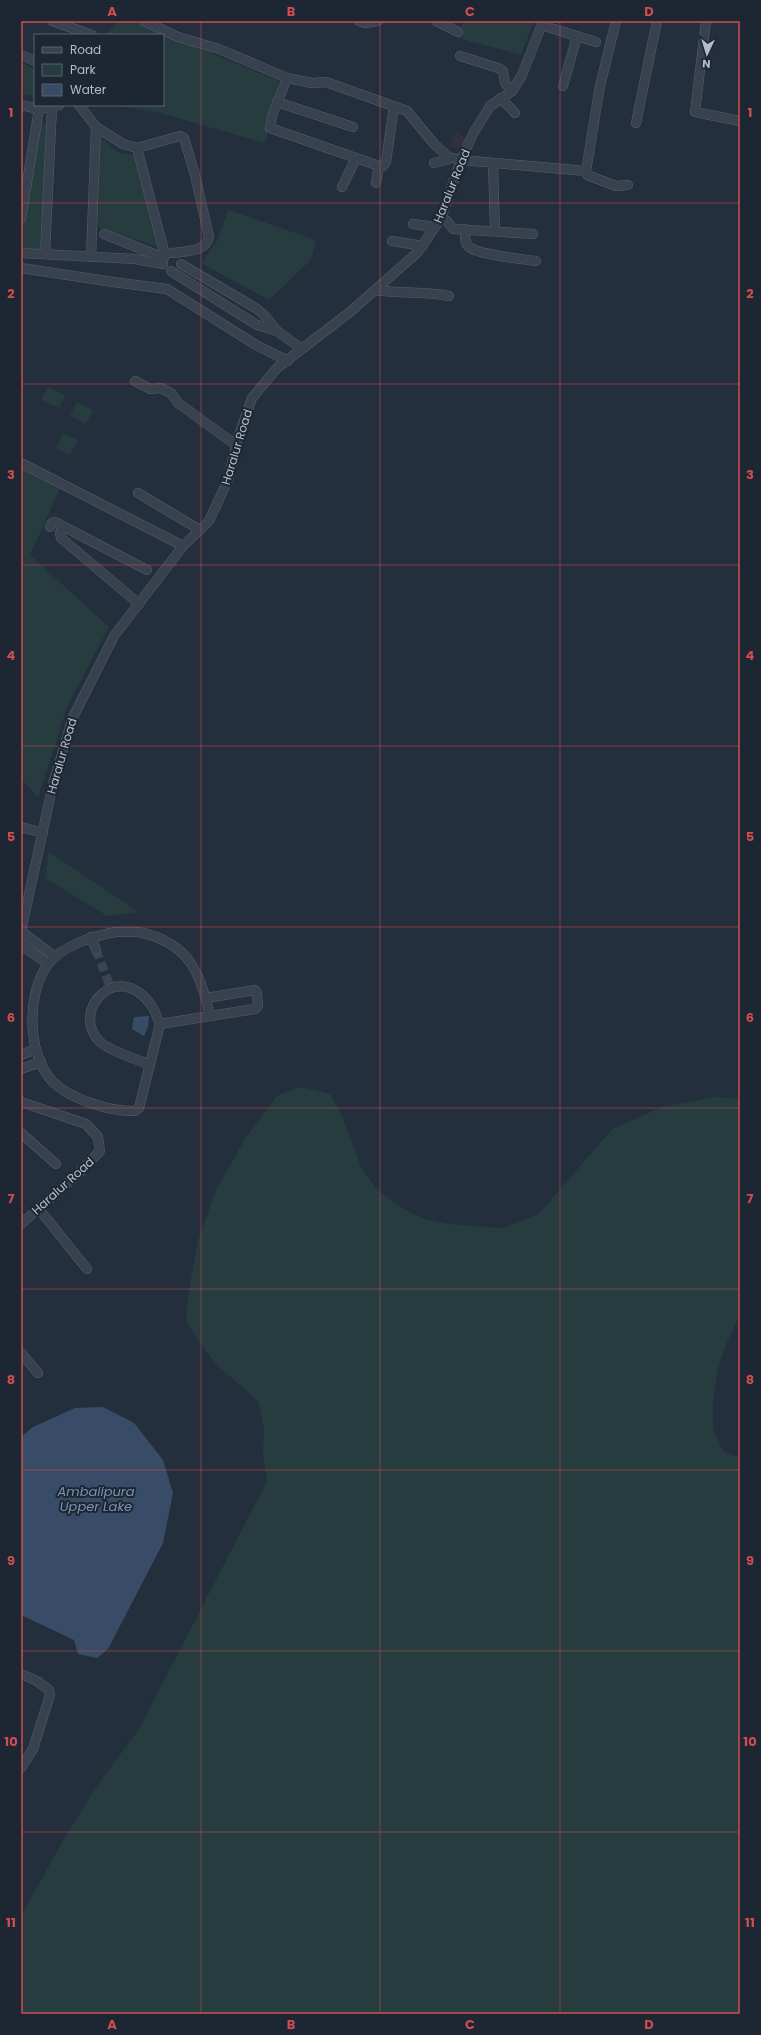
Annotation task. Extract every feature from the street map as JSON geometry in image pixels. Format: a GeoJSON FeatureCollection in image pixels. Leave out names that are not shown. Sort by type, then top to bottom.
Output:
{"type":"FeatureCollection","features":[{"type":"Feature","properties":{"kind":"street"},"geometry":{"type":"LineString","coordinates":[[52,21],[89,34]]}},
{"type":"Feature","properties":{"kind":"street"},"geometry":{"type":"LineString","coordinates":[[144,21],[178,37],[219,49],[287,78],[312,82],[326,82],[407,111],[435,145],[449,158],[586,171]]}},
{"type":"Feature","properties":{"kind":"street"},"geometry":{"type":"LineString","coordinates":[[359,21],[365,23],[378,21]]}},
{"type":"Feature","properties":{"kind":"street"},"geometry":{"type":"LineString","coordinates":[[436,21],[458,32]]}},
{"type":"Feature","properties":{"kind":"street"},"geometry":{"type":"LineString","coordinates":[[616,21],[600,86],[586,171],[587,175],[616,186],[628,185]]}},
{"type":"Feature","properties":{"kind":"street"},"geometry":{"type":"LineString","coordinates":[[636,123],[657,21]]}},
{"type":"Feature","properties":{"kind":"street"},"geometry":{"type":"LineString","coordinates":[[706,21],[695,112],[740,121]]}},
{"type":"Feature","properties":{"kind":"street"},"geometry":{"type":"LineString","coordinates":[[542,23],[596,42]]}},
{"type":"Feature","properties":{"kind":"street","name":"Haralur Road"},"geometry":{"type":"LineString","coordinates":[[21,931],[25,897],[53,784],[73,717],[114,636],[184,546],[209,521],[228,480],[236,445],[252,398],[278,368],[350,312],[423,246],[442,218],[461,160],[473,134],[490,106],[512,91],[522,75],[542,23]]}},
{"type":"Feature","properties":{"kind":"street"},"geometry":{"type":"LineString","coordinates":[[563,86],[577,36]]}},
{"type":"Feature","properties":{"kind":"street"},"geometry":{"type":"LineString","coordinates":[[21,55],[34,61]]}},
{"type":"Feature","properties":{"kind":"street"},"geometry":{"type":"LineString","coordinates":[[460,56],[503,71],[505,83],[512,91]]}},
{"type":"Feature","properties":{"kind":"street"},"geometry":{"type":"LineString","coordinates":[[287,78],[277,102],[270,128],[379,166],[383,166],[386,162],[394,106]]}},
{"type":"Feature","properties":{"kind":"street"},"geometry":{"type":"LineString","coordinates":[[502,98],[515,113]]}},
{"type":"Feature","properties":{"kind":"street"},"geometry":{"type":"LineString","coordinates":[[277,102],[353,127]]}},
{"type":"Feature","properties":{"kind":"street"},"geometry":{"type":"LineString","coordinates":[[21,105],[39,109],[55,106],[45,254]]}},
{"type":"Feature","properties":{"kind":"street"},"geometry":{"type":"LineString","coordinates":[[80,106],[96,127],[123,144],[137,148],[180,136],[184,138],[195,175],[209,237],[207,244],[203,248],[166,258],[104,234]]}},
{"type":"Feature","properties":{"kind":"street"},"geometry":{"type":"LineString","coordinates":[[21,219],[39,109]]}},
{"type":"Feature","properties":{"kind":"street"},"geometry":{"type":"LineString","coordinates":[[90,257],[96,127]]}},
{"type":"Feature","properties":{"kind":"street"},"geometry":{"type":"LineString","coordinates":[[137,148],[166,258],[166,269],[257,325],[277,332],[302,350]]}},
{"type":"Feature","properties":{"kind":"street"},"geometry":{"type":"LineString","coordinates":[[342,187],[356,158]]}},
{"type":"Feature","properties":{"kind":"street"},"geometry":{"type":"LineString","coordinates":[[434,163],[447,160],[449,158]]}},
{"type":"Feature","properties":{"kind":"street"},"geometry":{"type":"LineString","coordinates":[[493,163],[495,231]]}},
{"type":"Feature","properties":{"kind":"street"},"geometry":{"type":"LineString","coordinates":[[376,183],[379,166]]}},
{"type":"Feature","properties":{"kind":"street"},"geometry":{"type":"LineString","coordinates":[[442,218],[447,221],[453,229],[533,234]]}},
{"type":"Feature","properties":{"kind":"street"},"geometry":{"type":"LineString","coordinates":[[414,224],[435,227]]}},
{"type":"Feature","properties":{"kind":"street"},"geometry":{"type":"LineString","coordinates":[[465,229],[466,241],[470,247],[483,252],[536,261]]}},
{"type":"Feature","properties":{"kind":"street"},"geometry":{"type":"LineString","coordinates":[[392,241],[423,246]]}},
{"type":"Feature","properties":{"kind":"street"},"geometry":{"type":"LineString","coordinates":[[21,253],[135,259],[179,256],[181,264],[266,316],[277,332]]}},
{"type":"Feature","properties":{"kind":"street"},"geometry":{"type":"LineString","coordinates":[[171,271],[178,268],[181,264]]}},
{"type":"Feature","properties":{"kind":"street"},"geometry":{"type":"LineString","coordinates":[[21,268],[167,289],[256,344],[288,361]]}},
{"type":"Feature","properties":{"kind":"street"},"geometry":{"type":"LineString","coordinates":[[375,290],[405,294],[434,293],[449,296]]}},
{"type":"Feature","properties":{"kind":"street"},"geometry":{"type":"LineString","coordinates":[[135,381],[150,389],[159,388],[172,394],[178,402],[236,445]]}},
{"type":"Feature","properties":{"kind":"street"},"geometry":{"type":"LineString","coordinates":[[21,464],[184,546]]}},
{"type":"Feature","properties":{"kind":"street"},"geometry":{"type":"LineString","coordinates":[[138,493],[200,530]]}},
{"type":"Feature","properties":{"kind":"street"},"geometry":{"type":"LineString","coordinates":[[50,527],[53,522],[63,526],[147,570]]}},
{"type":"Feature","properties":{"kind":"street"},"geometry":{"type":"LineString","coordinates":[[63,526],[60,533],[62,538],[139,604]]}},
{"type":"Feature","properties":{"kind":"street"},"geometry":{"type":"LineString","coordinates":[[21,827],[42,832]]}},
{"type":"Feature","properties":{"kind":"street"},"geometry":{"type":"LineString","coordinates":[[21,931],[55,957]]}},
{"type":"Feature","properties":{"kind":"street"},"geometry":{"type":"LineString","coordinates":[[150,1065],[100,1043],[90,1024],[91,1009],[96,998],[111,987],[122,985],[134,989],[146,998],[152,1006],[160,1024],[150,1065],[139,1108],[135,1111],[126,1111],[93,1104],[75,1097],[53,1082],[41,1062],[36,1049],[32,1020],[34,997],[48,964],[55,957],[91,937],[115,932],[143,933],[166,942],[186,956],[197,972],[206,998],[210,1016]]}},
{"type":"Feature","properties":{"kind":"street"},"geometry":{"type":"LineString","coordinates":[[91,937],[96,950]]}},
{"type":"Feature","properties":{"kind":"street"},"geometry":{"type":"LineString","coordinates":[[21,945],[48,964]]}},
{"type":"Feature","properties":{"kind":"street"},"geometry":{"type":"LineString","coordinates":[[160,1024],[256,1009],[258,1006],[257,993],[255,990],[206,998]]}},
{"type":"Feature","properties":{"kind":"street"},"geometry":{"type":"LineString","coordinates":[[21,1055],[36,1049]]}},
{"type":"Feature","properties":{"kind":"street"},"geometry":{"type":"LineString","coordinates":[[21,1069],[41,1062]]}},
{"type":"Feature","properties":{"kind":"street","name":"Haralur Road"},"geometry":{"type":"LineString","coordinates":[[21,1102],[86,1124],[98,1138],[100,1151],[80,1173],[21,1224]]}},
{"type":"Feature","properties":{"kind":"street"},"geometry":{"type":"LineString","coordinates":[[21,1133],[56,1164]]}},
{"type":"Feature","properties":{"kind":"street"},"geometry":{"type":"LineString","coordinates":[[38,1208],[87,1270]]}},
{"type":"Feature","properties":{"kind":"street"},"geometry":{"type":"LineString","coordinates":[[21,1353],[38,1373]]}},
{"type":"Feature","properties":{"kind":"street"},"geometry":{"type":"LineString","coordinates":[[21,1674],[37,1681],[49,1690],[50,1695],[33,1749],[21,1768]]}},
{"type":"Feature","properties":{"kind":"shaded area"},"geometry":{"type":"Polygon","coordinates":[[[455,132],[468,139],[464,151],[450,146],[455,132]]]}},
{"type":"Feature","properties":{"kind":"green space"},"geometry":{"type":"Polygon","coordinates":[[[118,21],[132,21],[164,34],[106,34],[118,21]]]}},
{"type":"Feature","properties":{"kind":"green space"},"geometry":{"type":"Polygon","coordinates":[[[463,21],[534,21],[521,55],[458,38],[463,21]]]}},
{"type":"Feature","properties":{"kind":"green space"},"geometry":{"type":"Polygon","coordinates":[[[164,34],[279,81],[265,143],[157,112],[119,106],[164,106],[164,34]]]}},
{"type":"Feature","properties":{"kind":"green space"},"geometry":{"type":"Polygon","coordinates":[[[21,62],[34,69],[34,96],[21,94],[21,62]]]}},
{"type":"Feature","properties":{"kind":"green space"},"geometry":{"type":"Polygon","coordinates":[[[38,123],[50,124],[44,252],[21,251],[21,225],[38,123]]]}},
{"type":"Feature","properties":{"kind":"green space"},"geometry":{"type":"Polygon","coordinates":[[[105,140],[114,150],[118,152],[135,154],[161,248],[98,227],[100,141],[105,140]]]}},
{"type":"Feature","properties":{"kind":"green space"},"geometry":{"type":"Polygon","coordinates":[[[228,210],[316,240],[311,260],[269,300],[201,263],[217,241],[228,210]]]}},
{"type":"Feature","properties":{"kind":"green space"},"geometry":{"type":"Polygon","coordinates":[[[48,387],[65,396],[59,408],[41,400],[48,387]]]}},
{"type":"Feature","properties":{"kind":"green space"},"geometry":{"type":"Polygon","coordinates":[[[77,402],[93,410],[86,424],[70,416],[77,402]]]}},
{"type":"Feature","properties":{"kind":"green space"},"geometry":{"type":"Polygon","coordinates":[[[63,433],[78,440],[70,455],[56,448],[63,433]]]}},
{"type":"Feature","properties":{"kind":"green space"},"geometry":{"type":"Polygon","coordinates":[[[21,467],[60,488],[30,555],[109,627],[67,707],[38,798],[21,778],[21,467]]]}},
{"type":"Feature","properties":{"kind":"green space"},"geometry":{"type":"Polygon","coordinates":[[[49,852],[139,912],[107,916],[45,878],[49,852]]]}},
{"type":"Feature","properties":{"kind":"green space"},"geometry":{"type":"Polygon","coordinates":[[[302,1087],[330,1094],[342,1116],[361,1167],[376,1188],[396,1205],[422,1218],[448,1224],[502,1228],[539,1214],[612,1129],[663,1107],[714,1097],[740,1099],[740,1313],[725,1347],[717,1373],[713,1402],[713,1428],[723,1451],[740,1458],[740,2014],[21,2014],[21,1916],[65,1837],[99,1783],[139,1729],[267,1481],[263,1455],[264,1430],[259,1402],[218,1366],[200,1344],[186,1321],[188,1295],[198,1241],[216,1190],[245,1139],[278,1095],[302,1087]]]}},
{"type":"Feature","properties":{"kind":"water"},"geometry":{"type":"Polygon","coordinates":[[[149,1016],[148,1027],[144,1036],[132,1029],[134,1017],[149,1016]]]}},
{"type":"Feature","properties":{"kind":"water","name":"Ambalipura Upper Lake"},"geometry":{"type":"Polygon","coordinates":[[[103,1407],[134,1423],[163,1460],[173,1493],[163,1543],[108,1649],[97,1658],[78,1654],[74,1640],[21,1615],[21,1437],[33,1427],[75,1408],[103,1407]]]}},
{"type":"Feature","properties":{"kind":"tunnel"},"geometry":{"type":"LineString","coordinates":[[96,950],[110,986]]}}]}
